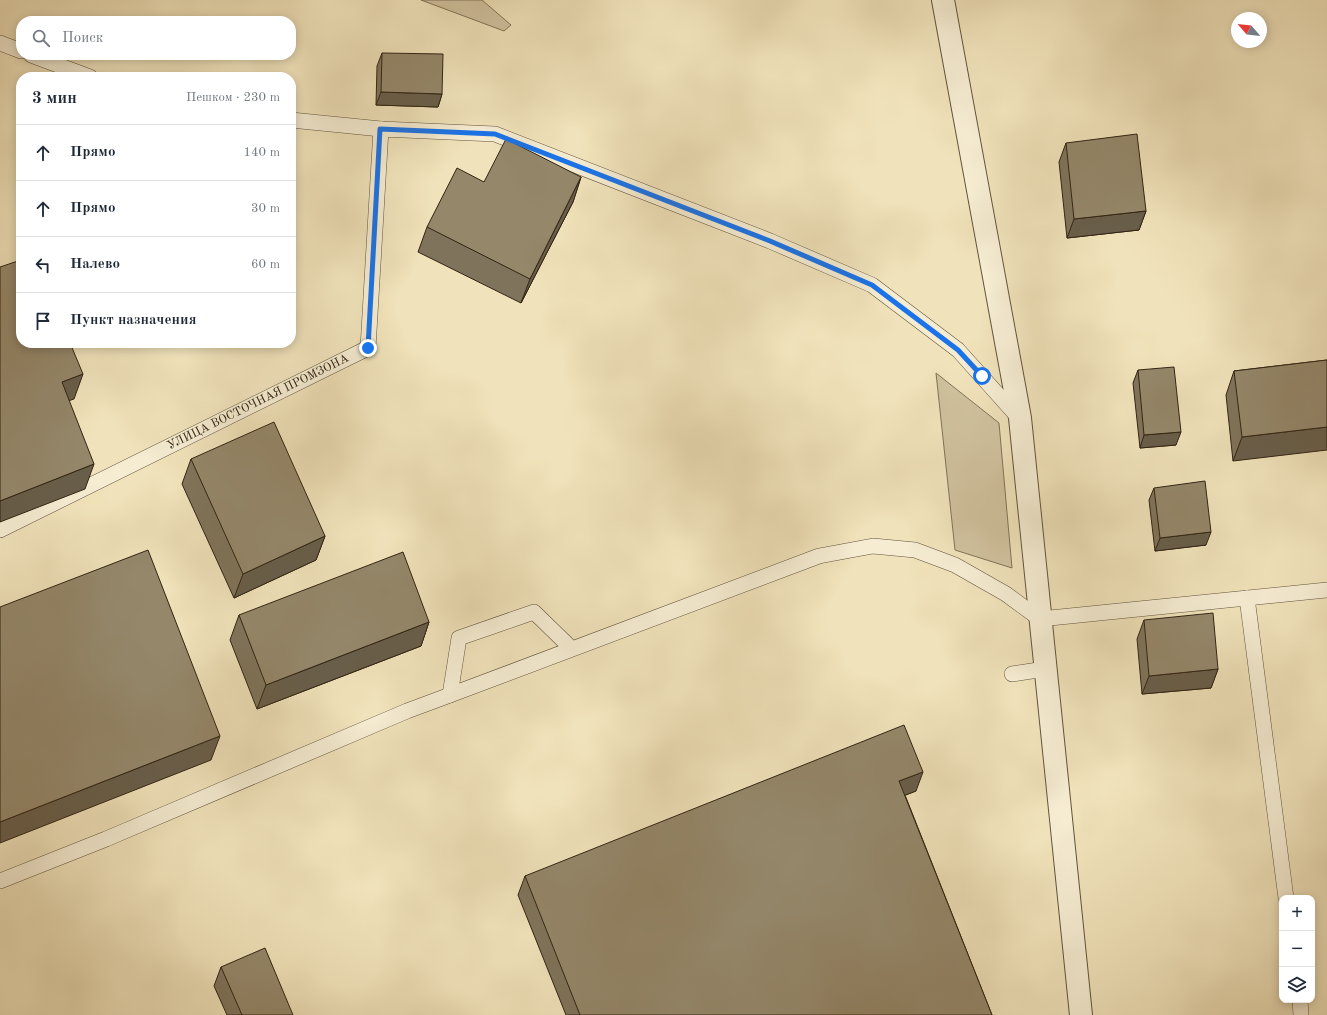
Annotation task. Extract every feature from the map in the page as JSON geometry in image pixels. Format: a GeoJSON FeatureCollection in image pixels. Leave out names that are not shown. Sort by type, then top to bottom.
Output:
{"type":"FeatureCollection","features":[{"type":"Feature","properties":{"kind":"street"},"geometry":{"type":"LineString","coordinates":[[943,0],[1020,418],[1081,1015]]}},
{"type":"Feature","properties":{"kind":"lane"},"geometry":{"type":"LineString","coordinates":[[0,43],[16,49]]}},
{"type":"Feature","properties":{"kind":"lane"},"geometry":{"type":"LineString","coordinates":[[44,60],[77,72]]}},
{"type":"Feature","properties":{"kind":"lane"},"geometry":{"type":"LineString","coordinates":[[296,121],[380,129],[495,134],[770,241],[872,285],[958,350],[1020,418]]}},
{"type":"Feature","properties":{"kind":"lane","name":"УЛИЦА ВОСТОЧНАЯ ПРОМЗОНА"},"geometry":{"type":"LineString","coordinates":[[0,530],[368,348],[380,129]]}},
{"type":"Feature","properties":{"kind":"lane"},"geometry":{"type":"LineString","coordinates":[[0,882],[106,839],[406,711],[819,556],[873,546],[915,550],[954,565],[1006,594],[1040,619],[1327,590]]}},
{"type":"Feature","properties":{"kind":"lane"},"geometry":{"type":"LineString","coordinates":[[1247,598],[1286,895]]}},
{"type":"Feature","properties":{"kind":"lane"},"geometry":{"type":"LineString","coordinates":[[450,695],[459,638],[534,612],[572,649]]}},
{"type":"Feature","properties":{"kind":"lane"},"geometry":{"type":"LineString","coordinates":[[1012,674],[1045,669]]}},
{"type":"Feature","properties":{"kind":"lane"},"geometry":{"type":"LineString","coordinates":[[1300,1003],[1302,1015]]}},
{"type":"Feature","properties":{"kind":"shaded area"},"geometry":{"type":"Polygon","coordinates":[[[421,0],[482,0],[511,25],[504,31],[421,0]]]}},
{"type":"Feature","properties":{"kind":"shaded area"},"geometry":{"type":"Polygon","coordinates":[[[936,373],[999,423],[1012,568],[955,550],[936,373]]]}},
{"type":"Feature","properties":{"kind":"building"},"geometry":{"type":"Polygon","coordinates":[[[382,53],[443,54],[442,94],[381,92],[382,53]]]}},
{"type":"Feature","properties":{"kind":"building"},"geometry":{"type":"Polygon","coordinates":[[[1137,134],[1146,211],[1074,219],[1066,143],[1137,134]]]}},
{"type":"Feature","properties":{"kind":"building"},"geometry":{"type":"Polygon","coordinates":[[[506,139],[581,177],[530,279],[427,227],[457,168],[484,182],[506,139]]]}},
{"type":"Feature","properties":{"kind":"building"},"geometry":{"type":"Polygon","coordinates":[[[16,262],[16,348],[72,348],[83,374],[62,382],[94,464],[0,501],[0,267],[16,262]]]}},
{"type":"Feature","properties":{"kind":"building"},"geometry":{"type":"Polygon","coordinates":[[[1327,360],[1327,427],[1242,437],[1234,371],[1327,360]]]}},
{"type":"Feature","properties":{"kind":"building"},"geometry":{"type":"Polygon","coordinates":[[[1174,367],[1181,432],[1144,435],[1138,370],[1174,367]]]}},
{"type":"Feature","properties":{"kind":"building"},"geometry":{"type":"Polygon","coordinates":[[[274,422],[325,536],[243,574],[191,459],[274,422]]]}},
{"type":"Feature","properties":{"kind":"building"},"geometry":{"type":"Polygon","coordinates":[[[1205,481],[1211,532],[1160,538],[1154,488],[1205,481]]]}},
{"type":"Feature","properties":{"kind":"building"},"geometry":{"type":"Polygon","coordinates":[[[148,550],[220,736],[0,822],[0,607],[148,550]]]}},
{"type":"Feature","properties":{"kind":"building"},"geometry":{"type":"Polygon","coordinates":[[[403,552],[429,622],[266,685],[239,615],[403,552]]]}},
{"type":"Feature","properties":{"kind":"building"},"geometry":{"type":"Polygon","coordinates":[[[1213,613],[1218,669],[1149,676],[1144,620],[1213,613]]]}},
{"type":"Feature","properties":{"kind":"building"},"geometry":{"type":"Polygon","coordinates":[[[904,725],[923,772],[899,781],[992,1015],[580,1015],[525,876],[904,725]]]}},
{"type":"Feature","properties":{"kind":"building"},"geometry":{"type":"Polygon","coordinates":[[[265,948],[293,1015],[242,1015],[221,967],[265,948]]]}},
{"type":"Feature","properties":{"kind":"route"},"geometry":{"type":"LineString","coordinates":[[368,348],[380,129],[495,134],[770,241],[872,285],[958,350],[982,376]]}}]}
